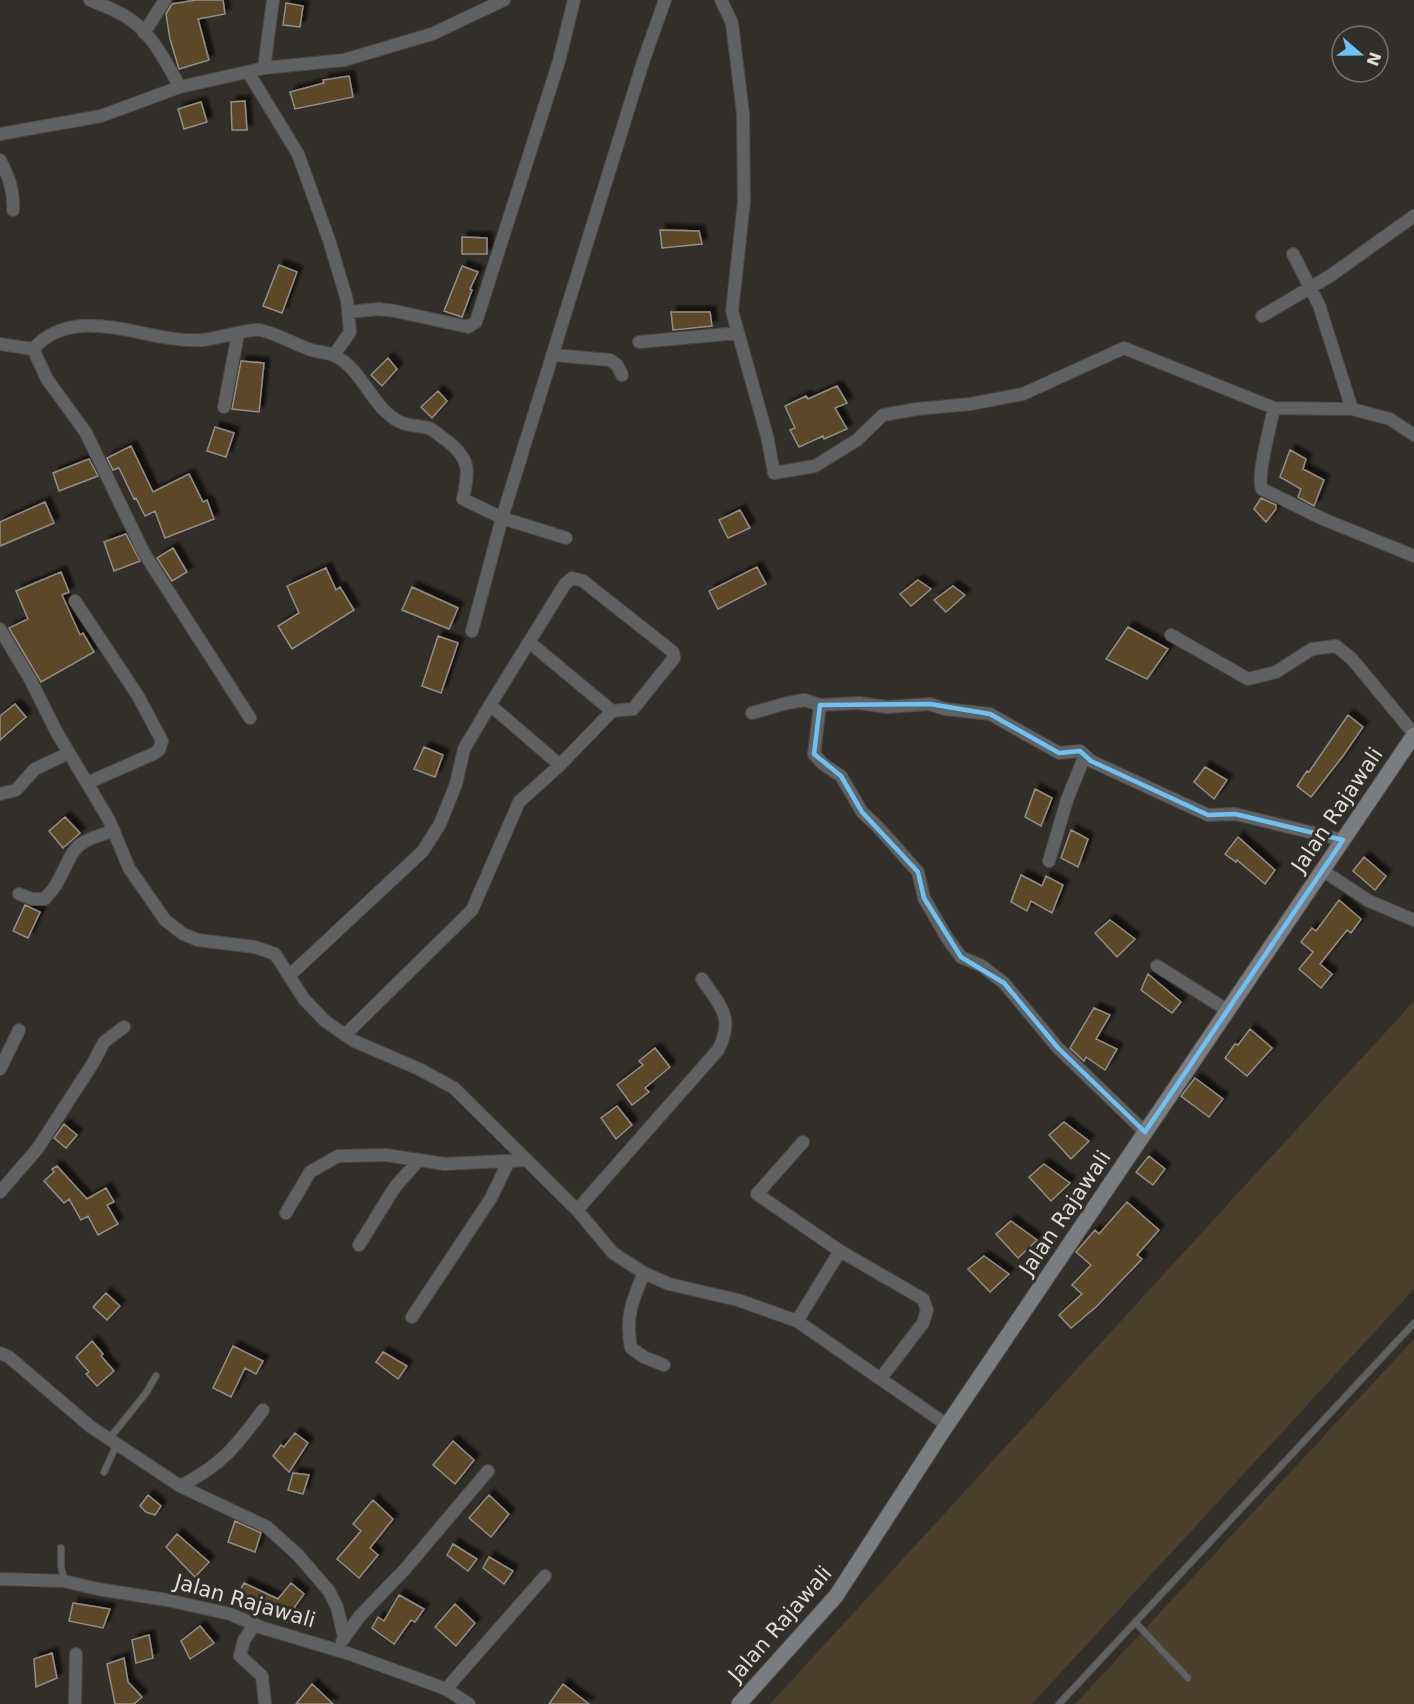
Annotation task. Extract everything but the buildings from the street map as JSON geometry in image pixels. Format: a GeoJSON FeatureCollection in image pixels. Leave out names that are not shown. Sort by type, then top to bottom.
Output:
{"type":"FeatureCollection","features":[{"type":"Feature","properties":{"kind":"street"},"geometry":{"type":"LineString","coordinates":[[90,0],[126,16],[144,33],[156,45],[180,87]]}},
{"type":"Feature","properties":{"kind":"street"},"geometry":{"type":"LineString","coordinates":[[144,33],[165,0]]}},
{"type":"Feature","properties":{"kind":"street"},"geometry":{"type":"LineString","coordinates":[[264,68],[273,0]]}},
{"type":"Feature","properties":{"kind":"street"},"geometry":{"type":"LineString","coordinates":[[0,134],[101,116],[180,87],[264,68],[344,60],[432,34],[504,0]]}},
{"type":"Feature","properties":{"kind":"street"},"geometry":{"type":"LineString","coordinates":[[348,312],[379,309],[468,327],[476,322],[560,61],[574,0]]}},
{"type":"Feature","properties":{"kind":"street"},"geometry":{"type":"LineString","coordinates":[[472,631],[502,518],[643,62],[665,0]]}},
{"type":"Feature","properties":{"kind":"street"},"geometry":{"type":"LineString","coordinates":[[721,0],[732,23],[743,114],[744,202],[732,311],[767,436],[774,473],[815,466],[857,440],[883,416],[1023,394],[1124,348],[1274,408],[1352,409],[1390,419],[1414,435]]}},
{"type":"Feature","properties":{"kind":"street"},"geometry":{"type":"LineString","coordinates":[[248,72],[298,154],[329,240],[347,300],[350,332],[333,355]]}},
{"type":"Feature","properties":{"kind":"street"},"geometry":{"type":"LineString","coordinates":[[0,160],[11,182],[14,197],[13,210]]}},
{"type":"Feature","properties":{"kind":"street"},"geometry":{"type":"LineString","coordinates":[[1262,316],[1311,288],[1414,216]]}},
{"type":"Feature","properties":{"kind":"street"},"geometry":{"type":"LineString","coordinates":[[1293,254],[1319,305],[1352,409]]}},
{"type":"Feature","properties":{"kind":"street"},"geometry":{"type":"LineString","coordinates":[[33,349],[42,339],[59,330],[81,326],[117,328],[164,338],[201,340],[258,329],[311,350],[333,355],[351,368],[383,408],[400,422],[430,429],[460,450],[467,466],[464,499],[502,518],[566,538]]}},
{"type":"Feature","properties":{"kind":"street"},"geometry":{"type":"LineString","coordinates":[[639,342],[738,333]]}},
{"type":"Feature","properties":{"kind":"street"},"geometry":{"type":"LineString","coordinates":[[224,407],[238,334]]}},
{"type":"Feature","properties":{"kind":"street"},"geometry":{"type":"LineString","coordinates":[[0,344],[33,349]]}},
{"type":"Feature","properties":{"kind":"street"},"geometry":{"type":"LineString","coordinates":[[33,349],[47,379],[86,433],[144,553],[250,718]]}},
{"type":"Feature","properties":{"kind":"street"},"geometry":{"type":"LineString","coordinates":[[554,355],[610,360],[617,365],[622,375]]}},
{"type":"Feature","properties":{"kind":"street"},"geometry":{"type":"LineString","coordinates":[[1274,408],[1264,453],[1260,484],[1263,489],[1323,519],[1414,556]]}},
{"type":"Feature","properties":{"kind":"street"},"geometry":{"type":"LineString","coordinates":[[290,975],[423,851],[440,824],[456,784],[464,749],[565,584],[572,578],[583,581],[673,652],[674,658],[633,709],[612,711],[560,765],[519,802],[472,910],[345,1035]]}},
{"type":"Feature","properties":{"kind":"street"},"geometry":{"type":"LineString","coordinates":[[75,600],[138,696],[162,741],[159,750],[153,754],[87,783]]}},
{"type":"Feature","properties":{"kind":"street"},"geometry":{"type":"LineString","coordinates":[[0,629],[109,820],[129,868],[165,921],[183,934],[198,940],[255,947],[275,954],[304,999],[325,1021],[345,1035],[379,1053],[419,1069],[454,1088],[577,1210],[613,1253],[644,1273],[669,1284],[738,1300],[797,1321],[947,1425]]}},
{"type":"Feature","properties":{"kind":"street"},"geometry":{"type":"LineString","coordinates":[[1171,635],[1248,679],[1276,672],[1312,649],[1336,646],[1352,659],[1414,735]]}},
{"type":"Feature","properties":{"kind":"street"},"geometry":{"type":"LineString","coordinates":[[529,642],[612,711]]}},
{"type":"Feature","properties":{"kind":"street"},"geometry":{"type":"LineString","coordinates":[[752,712],[805,700],[820,705],[859,703],[887,707],[930,704],[945,709],[990,714],[1059,753],[1080,752],[1091,761],[1208,815],[1235,814],[1342,840]]}},
{"type":"Feature","properties":{"kind":"street"},"geometry":{"type":"LineString","coordinates":[[490,705],[560,765]]}},
{"type":"Feature","properties":{"kind":"street"},"geometry":{"type":"LineString","coordinates":[[820,705],[814,754],[822,764],[841,776],[862,812],[918,872],[924,898],[947,939],[961,957],[982,966],[1004,983],[1058,1048],[1145,1132]]}},
{"type":"Feature","properties":{"kind":"street","name":"Jalan Rajawali"},"geometry":{"type":"LineString","coordinates":[[739,1704],[836,1596],[947,1425],[1414,735]]}},
{"type":"Feature","properties":{"kind":"street"},"geometry":{"type":"LineString","coordinates":[[0,795],[16,790],[35,769],[69,753]]}},
{"type":"Feature","properties":{"kind":"street"},"geometry":{"type":"LineString","coordinates":[[1049,861],[1067,800],[1085,755]]}},
{"type":"Feature","properties":{"kind":"street"},"geometry":{"type":"LineString","coordinates":[[20,894],[32,899],[45,899],[52,891],[72,852],[80,844],[88,838],[114,831]]}},
{"type":"Feature","properties":{"kind":"street"},"geometry":{"type":"LineString","coordinates":[[1322,870],[1369,901],[1414,920]]}},
{"type":"Feature","properties":{"kind":"street"},"geometry":{"type":"LineString","coordinates":[[1157,966],[1227,1010]]}},
{"type":"Feature","properties":{"kind":"street"},"geometry":{"type":"LineString","coordinates":[[577,1210],[718,1050],[726,1034],[725,1013],[702,979]]}},
{"type":"Feature","properties":{"kind":"street"},"geometry":{"type":"LineString","coordinates":[[0,1192],[38,1148],[104,1042],[124,1028]]}},
{"type":"Feature","properties":{"kind":"street"},"geometry":{"type":"LineString","coordinates":[[0,1070],[19,1030]]}},
{"type":"Feature","properties":{"kind":"street"},"geometry":{"type":"LineString","coordinates":[[803,1142],[757,1194],[840,1251],[923,1299],[927,1310],[923,1323],[881,1378]]}},
{"type":"Feature","properties":{"kind":"street"},"geometry":{"type":"LineString","coordinates":[[286,1214],[310,1172],[338,1156],[386,1155],[445,1164],[526,1160]]}},
{"type":"Feature","properties":{"kind":"street"},"geometry":{"type":"LineString","coordinates":[[359,1245],[395,1187],[419,1160]]}},
{"type":"Feature","properties":{"kind":"street"},"geometry":{"type":"LineString","coordinates":[[412,1317],[491,1198],[509,1161]]}},
{"type":"Feature","properties":{"kind":"street"},"geometry":{"type":"LineString","coordinates":[[797,1321],[840,1251]]}},
{"type":"Feature","properties":{"kind":"street"},"geometry":{"type":"LineString","coordinates":[[644,1273],[632,1302],[627,1330],[631,1348],[644,1357],[664,1365]]}},
{"type":"Feature","properties":{"kind":"street"},"geometry":{"type":"LineString","coordinates":[[0,1353],[9,1357],[91,1427],[180,1486],[267,1527],[298,1555],[329,1591],[344,1637]]}},
{"type":"Feature","properties":{"kind":"street"},"geometry":{"type":"LineString","coordinates":[[180,1486],[204,1474],[233,1450],[263,1410]]}},
{"type":"Feature","properties":{"kind":"street"},"geometry":{"type":"LineString","coordinates":[[337,1650],[359,1617],[406,1568],[488,1471]]}},
{"type":"Feature","properties":{"kind":"street"},"geometry":{"type":"LineString","coordinates":[[446,1689],[545,1576]]}},
{"type":"Feature","properties":{"kind":"street","name":"Jalan Rajawali"},"geometry":{"type":"LineString","coordinates":[[0,1579],[64,1581],[230,1614],[446,1689],[469,1704]]}},
{"type":"Feature","properties":{"kind":"street"},"geometry":{"type":"LineString","coordinates":[[255,1624],[244,1640],[240,1656],[262,1677],[266,1704]]}},
{"type":"Feature","properties":{"kind":"street"},"geometry":{"type":"LineString","coordinates":[[75,1704],[76,1653]]}},
{"type":"Feature","properties":{"kind":"lane"},"geometry":{"type":"LineString","coordinates":[[1059,1704],[1414,1323]]}},
{"type":"Feature","properties":{"kind":"lane"},"geometry":{"type":"LineString","coordinates":[[104,1472],[113,1441],[156,1376]]}},
{"type":"Feature","properties":{"kind":"lane"},"geometry":{"type":"LineString","coordinates":[[62,1548],[61,1566],[64,1581]]}},
{"type":"Feature","properties":{"kind":"lane"},"geometry":{"type":"LineString","coordinates":[[1135,1622],[1188,1678]]}},
{"type":"Feature","properties":{"kind":"highlighted area"},"geometry":{"type":"Polygon","coordinates":[[[930,704],[990,714],[1059,753],[1080,751],[1091,761],[1208,815],[1235,814],[1343,840],[1145,1132],[1058,1048],[1004,983],[961,957],[924,898],[918,872],[862,812],[841,776],[814,754],[820,705],[930,704]]]}},
{"type":"Feature","properties":{"kind":"shaded area"},"geometry":{"type":"Polygon","coordinates":[[[1414,1001],[1414,1289],[1032,1704],[770,1704],[1414,1001]]]}},
{"type":"Feature","properties":{"kind":"shaded area"},"geometry":{"type":"Polygon","coordinates":[[[1414,1339],[1414,1704],[1075,1704],[1414,1339]]]}}]}
